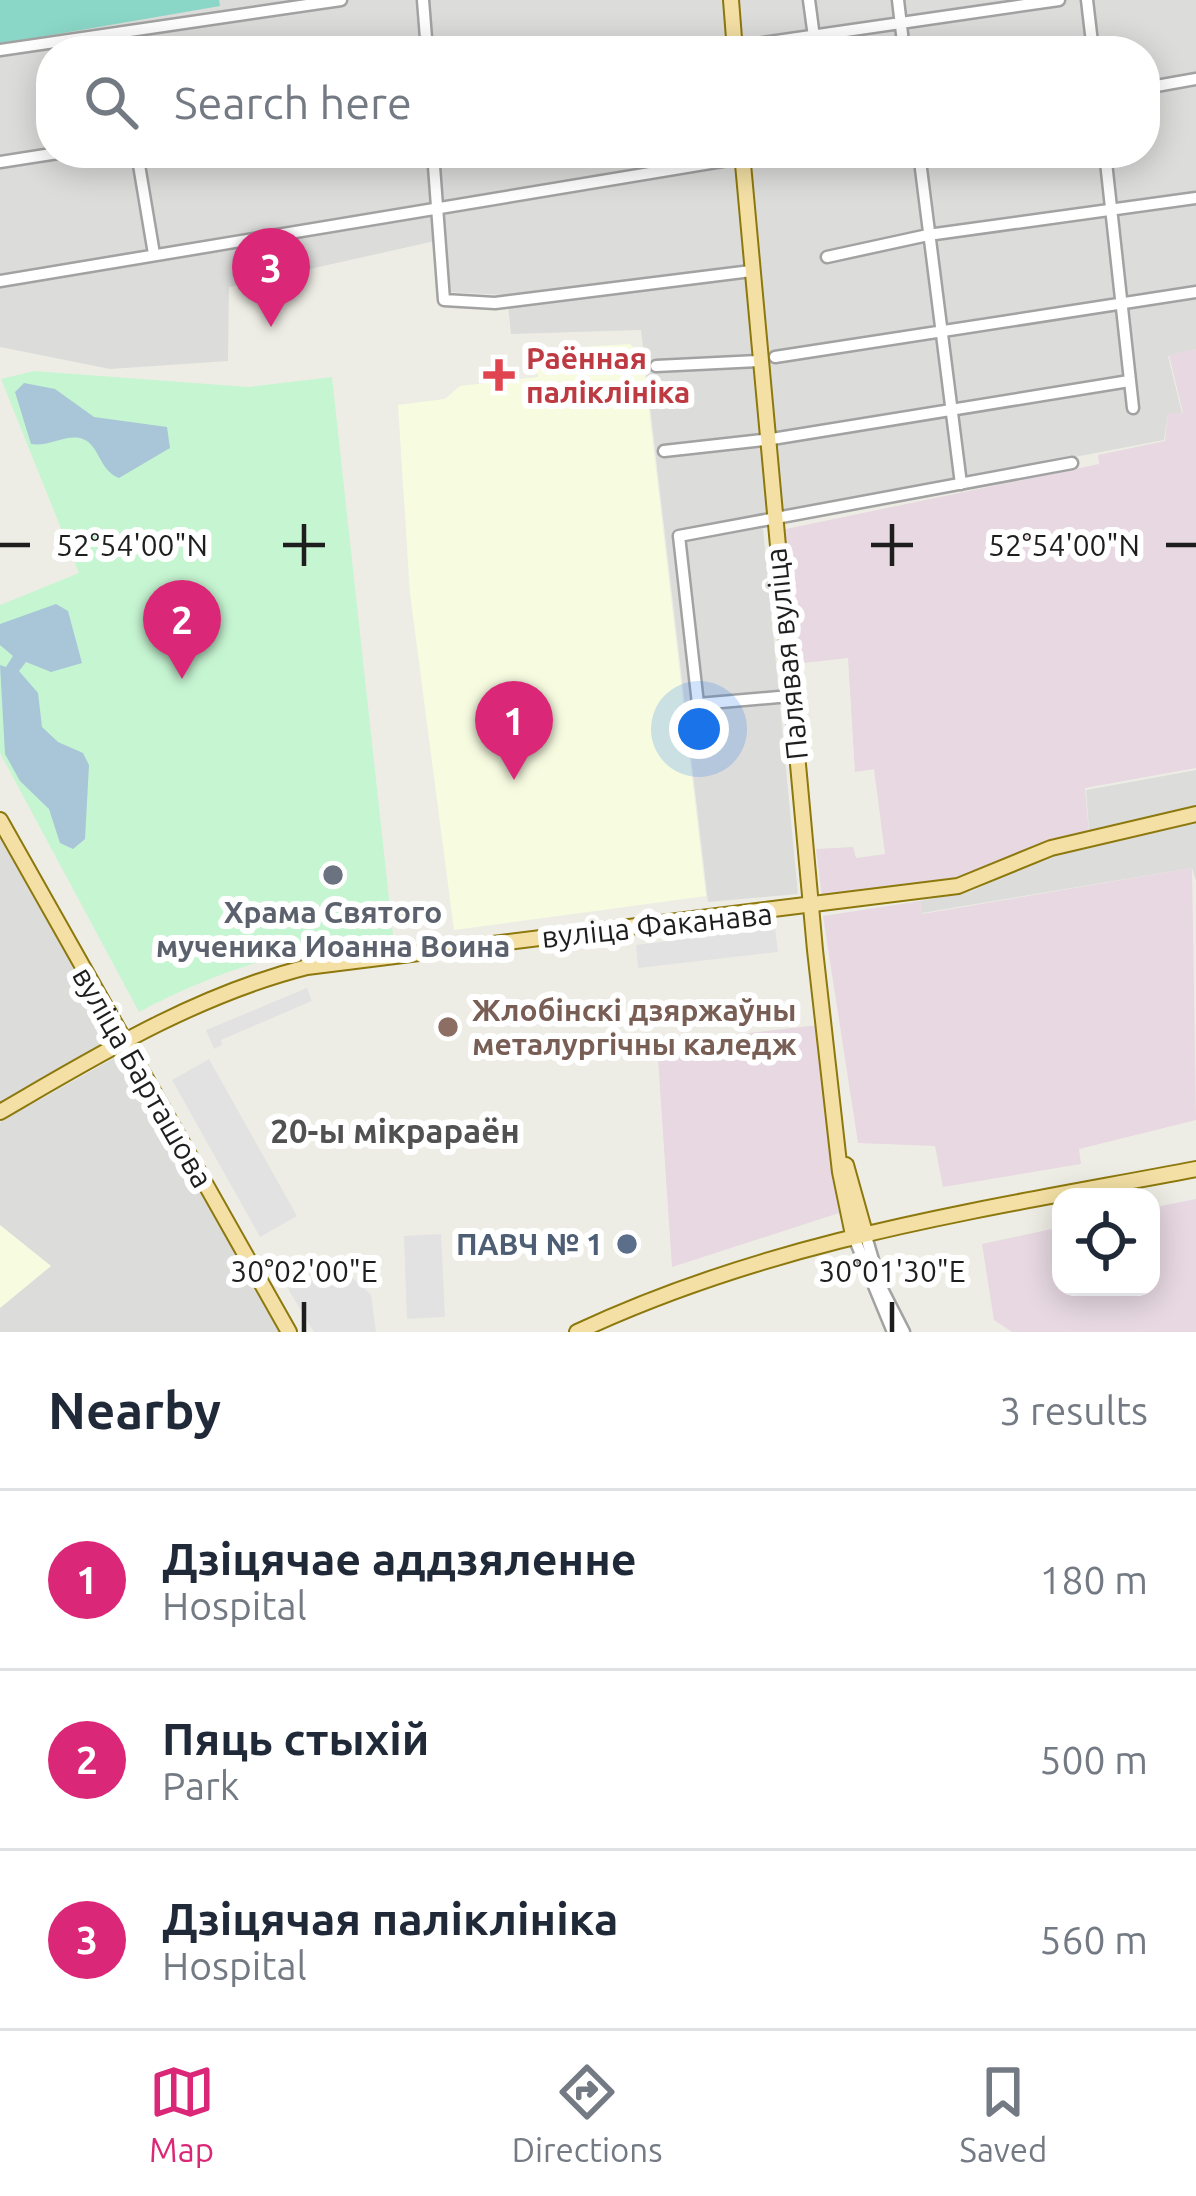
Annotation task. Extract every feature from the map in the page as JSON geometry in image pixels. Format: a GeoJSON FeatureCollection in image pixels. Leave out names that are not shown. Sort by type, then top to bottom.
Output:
{"type":"FeatureCollection","features":[{"type":"Feature","properties":{"kind":"main road"},"geometry":{"type":"LineString","coordinates":[[731,0],[734,36]]}},
{"type":"Feature","properties":{"kind":"main road","name":"Палявая вуліца"},"geometry":{"type":"LineString","coordinates":[[743,168],[811,908],[841,1155],[859,1234]]}},
{"type":"Feature","properties":{"kind":"main road","name":"вуліца Факанава"},"geometry":{"type":"LineString","coordinates":[[0,1112],[123,1042],[234,988],[334,961],[811,908],[958,886],[1051,848],[1196,814]]}},
{"type":"Feature","properties":{"kind":"main road","name":"вуліца Барташова"},"geometry":{"type":"LineString","coordinates":[[0,820],[289,1332]]}},
{"type":"Feature","properties":{"kind":"main road"},"geometry":{"type":"LineString","coordinates":[[577,1332],[710,1275],[859,1234],[1196,1169]]}},
{"type":"Feature","properties":{"kind":"street"},"geometry":{"type":"LineString","coordinates":[[227,0],[230,17]]}},
{"type":"Feature","properties":{"kind":"street"},"geometry":{"type":"LineString","coordinates":[[104,36],[341,0]]}},
{"type":"Feature","properties":{"kind":"street"},"geometry":{"type":"LineString","coordinates":[[423,0],[426,36]]}},
{"type":"Feature","properties":{"kind":"street"},"geometry":{"type":"LineString","coordinates":[[809,0],[814,36]]}},
{"type":"Feature","properties":{"kind":"street"},"geometry":{"type":"LineString","coordinates":[[898,0],[902,36]]}},
{"type":"Feature","properties":{"kind":"street"},"geometry":{"type":"LineString","coordinates":[[822,36],[1059,0]]}},
{"type":"Feature","properties":{"kind":"street"},"geometry":{"type":"LineString","coordinates":[[1087,0],[1091,36]]}},
{"type":"Feature","properties":{"kind":"street"},"geometry":{"type":"LineString","coordinates":[[0,50],[36,45]]}},
{"type":"Feature","properties":{"kind":"street"},"geometry":{"type":"LineString","coordinates":[[1160,85],[1196,79]]}},
{"type":"Feature","properties":{"kind":"street"},"geometry":{"type":"LineString","coordinates":[[0,162],[36,156]]}},
{"type":"Feature","properties":{"kind":"street"},"geometry":{"type":"LineString","coordinates":[[140,168],[154,254]]}},
{"type":"Feature","properties":{"kind":"street"},"geometry":{"type":"LineString","coordinates":[[434,168],[444,300],[495,303],[751,271]]}},
{"type":"Feature","properties":{"kind":"street"},"geometry":{"type":"LineString","coordinates":[[0,281],[670,168]]}},
{"type":"Feature","properties":{"kind":"street"},"geometry":{"type":"LineString","coordinates":[[921,168],[961,484]]}},
{"type":"Feature","properties":{"kind":"street"},"geometry":{"type":"LineString","coordinates":[[1107,168],[1133,408]]}},
{"type":"Feature","properties":{"kind":"street"},"geometry":{"type":"LineString","coordinates":[[827,256],[928,235],[1196,198]]}},
{"type":"Feature","properties":{"kind":"street"},"geometry":{"type":"LineString","coordinates":[[776,357],[1196,292]]}},
{"type":"Feature","properties":{"kind":"street"},"geometry":{"type":"LineString","coordinates":[[656,366],[758,361]]}},
{"type":"Feature","properties":{"kind":"street"},"geometry":{"type":"LineString","coordinates":[[664,451],[765,440],[1130,381]]}},
{"type":"Feature","properties":{"kind":"street"},"geometry":{"type":"LineString","coordinates":[[790,696],[698,704],[683,604],[679,536],[1072,464]]}},
{"type":"Feature","properties":{"kind":"street"},"geometry":{"type":"LineString","coordinates":[[859,1234],[893,1332]]}},
{"type":"Feature","properties":{"kind":"street"},"geometry":{"type":"LineString","coordinates":[[859,1234],[904,1332]]}},
{"type":"Feature","properties":{"kind":"shaded area"},"geometry":{"type":"Polygon","coordinates":[[[0,0],[1196,0],[1196,349],[1168,356],[1182,413],[1168,414],[1164,440],[762,517],[798,894],[708,902],[641,330],[511,334],[507,295],[448,292],[444,239],[229,287],[228,361],[110,369],[0,347],[0,0]]]}},
{"type":"Feature","properties":{"kind":"shaded area"},"geometry":{"type":"Polygon","coordinates":[[[0,0],[219,0],[220,6],[0,44],[0,0]]]}},
{"type":"Feature","properties":{"kind":"shaded area"},"geometry":{"type":"Polygon","coordinates":[[[630,344],[643,359],[706,896],[454,930],[410,593],[398,405],[445,399],[460,386],[538,377],[535,350],[630,344]]]}},
{"type":"Feature","properties":{"kind":"shaded area"},"geometry":{"type":"Polygon","coordinates":[[[1196,349],[1196,768],[1085,788],[1089,833],[1051,839],[952,883],[822,898],[816,849],[853,847],[856,858],[885,854],[874,769],[855,772],[848,658],[794,664],[781,530],[1099,464],[1098,455],[1165,441],[1168,413],[1183,413],[1169,355],[1196,349]]]}},
{"type":"Feature","properties":{"kind":"shaded area"},"geometry":{"type":"Polygon","coordinates":[[[24,383],[55,389],[94,417],[167,427],[170,448],[119,478],[92,445],[80,438],[31,444],[15,392],[24,383]]]}},
{"type":"Feature","properties":{"kind":"shaded area"},"geometry":{"type":"Polygon","coordinates":[[[56,604],[68,611],[82,663],[51,672],[26,662],[19,671],[38,693],[42,727],[58,742],[83,753],[89,765],[85,839],[73,849],[60,843],[49,809],[20,781],[5,754],[0,665],[6,667],[13,656],[0,645],[0,624],[56,604]]]}},
{"type":"Feature","properties":{"kind":"shaded area"},"geometry":{"type":"Polygon","coordinates":[[[1196,770],[1196,881],[1192,868],[922,913],[920,901],[972,891],[1055,852],[1090,843],[1086,790],[1196,770]]]}},
{"type":"Feature","properties":{"kind":"shaded area"},"geometry":{"type":"Polygon","coordinates":[[[0,831],[107,1028],[103,1045],[0,1104],[0,831]]]}},
{"type":"Feature","properties":{"kind":"shaded area"},"geometry":{"type":"Polygon","coordinates":[[[1192,868],[1196,1120],[1079,1149],[1081,1164],[943,1187],[935,1146],[858,1143],[823,916],[920,901],[922,914],[1192,868]]]}},
{"type":"Feature","properties":{"kind":"shaded area"},"geometry":{"type":"Polygon","coordinates":[[[775,928],[778,952],[638,968],[636,945],[775,928]]]}},
{"type":"Feature","properties":{"kind":"shaded area"},"geometry":{"type":"Polygon","coordinates":[[[307,988],[312,1001],[221,1040],[222,1045],[214,1049],[206,1030],[307,988]]]}},
{"type":"Feature","properties":{"kind":"shaded area"},"geometry":{"type":"Polygon","coordinates":[[[818,1025],[839,1213],[672,1267],[657,1044],[818,1025]]]}},
{"type":"Feature","properties":{"kind":"shaded area"},"geometry":{"type":"Polygon","coordinates":[[[123,1053],[284,1332],[0,1332],[0,1122],[123,1053]]]}},
{"type":"Feature","properties":{"kind":"shaded area"},"geometry":{"type":"Polygon","coordinates":[[[209,1059],[297,1216],[260,1237],[172,1080],[209,1059]]]}},
{"type":"Feature","properties":{"kind":"shaded area"},"geometry":{"type":"Polygon","coordinates":[[[1196,1199],[1196,1332],[1012,1332],[994,1320],[982,1244],[1052,1229],[1052,1296],[1160,1296],[1160,1206],[1196,1199]]]}},
{"type":"Feature","properties":{"kind":"shaded area"},"geometry":{"type":"Polygon","coordinates":[[[0,1225],[51,1266],[0,1308],[0,1225]]]}},
{"type":"Feature","properties":{"kind":"shaded area"},"geometry":{"type":"Polygon","coordinates":[[[441,1234],[445,1317],[407,1319],[404,1236],[441,1234]]]}},
{"type":"Feature","properties":{"kind":"shaded area"},"geometry":{"type":"Polygon","coordinates":[[[337,1263],[371,1295],[376,1332],[314,1332],[288,1289],[337,1263]]]}},
{"type":"Feature","properties":{"kind":"green space"},"geometry":{"type":"Polygon","coordinates":[[[34,371],[248,387],[332,377],[393,935],[262,961],[139,1012],[0,753],[0,605],[79,573],[1,379],[34,371]]]}},
{"type":"Feature","properties":{"kind":"place","name":"Дзіцячая паліклініка"},"geometry":{"type":"Point","coordinates":[271,327]}},
{"type":"Feature","properties":{"kind":"place","name":"Раённая паліклініка"},"geometry":{"type":"Point","coordinates":[499,375]}},
{"type":"Feature","properties":{"kind":"place","name":"Пяць стыхій"},"geometry":{"type":"Point","coordinates":[182,679]}},
{"type":"Feature","properties":{"kind":"place","name":"Дзіцячае аддзяленне"},"geometry":{"type":"Point","coordinates":[514,780]}},
{"type":"Feature","properties":{"kind":"place","name":"Храма Святого мученика Иоанна Воина"},"geometry":{"type":"Point","coordinates":[333,875]}},
{"type":"Feature","properties":{"kind":"place","name":"Жлобінскі дзяржаўны металургічны каледж"},"geometry":{"type":"Point","coordinates":[448,1027]}},
{"type":"Feature","properties":{"kind":"place","name":"ПАВЧ № 1"},"geometry":{"type":"Point","coordinates":[627,1244]}},
{"type":"Feature","properties":{"kind":"district","name":"20-ы мікрараён"},"geometry":{"type":"Point","coordinates":[395,1130]}}]}
